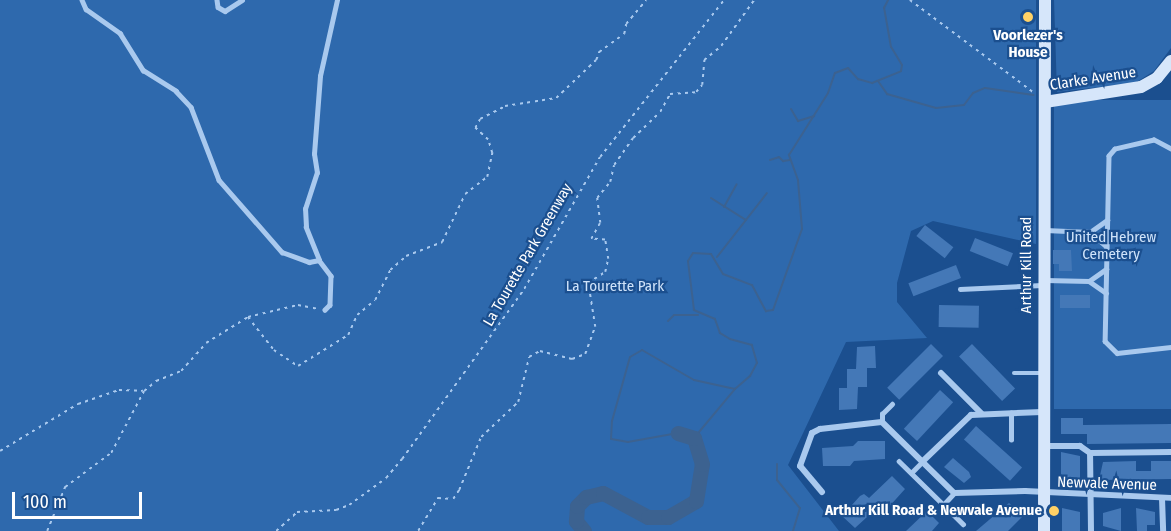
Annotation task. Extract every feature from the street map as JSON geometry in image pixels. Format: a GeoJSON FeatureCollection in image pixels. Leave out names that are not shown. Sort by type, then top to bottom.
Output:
{"type":"FeatureCollection","features":[{"type":"Feature","properties":{"kind":"street","name":"Arthur Kill Road"},"geometry":{"type":"LineString","coordinates":[[1044,531],[1042,230],[1045,0]]}},
{"type":"Feature","properties":{"kind":"street","name":"Clarke Avenue"},"geometry":{"type":"LineString","coordinates":[[1045,100],[1141,87],[1157,78],[1171,61]]}},
{"type":"Feature","properties":{"kind":"street"},"geometry":{"type":"LineString","coordinates":[[941,374],[981,413]]}},
{"type":"Feature","properties":{"kind":"street"},"geometry":{"type":"LineString","coordinates":[[922,462],[966,418],[981,413],[1042,412]]}},
{"type":"Feature","properties":{"kind":"street"},"geometry":{"type":"LineString","coordinates":[[822,492],[800,466],[812,433],[882,423],[954,493]]}},
{"type":"Feature","properties":{"kind":"street"},"geometry":{"type":"LineString","coordinates":[[1043,446],[1080,446],[1090,453],[1171,452]]}},
{"type":"Feature","properties":{"kind":"street"},"geometry":{"type":"LineString","coordinates":[[1090,453],[1091,531]]}},
{"type":"Feature","properties":{"kind":"street","name":"Newvale Avenue"},"geometry":{"type":"LineString","coordinates":[[954,493],[1043,493],[1171,498]]}},
{"type":"Feature","properties":{"kind":"street"},"geometry":{"type":"LineString","coordinates":[[1162,498],[1163,531]]}},
{"type":"Feature","properties":{"kind":"lane"},"geometry":{"type":"LineString","coordinates":[[82,0],[86,9],[120,33],[143,70],[177,91],[191,107],[203,130],[219,180],[282,252],[309,262],[319,260]]}},
{"type":"Feature","properties":{"kind":"lane"},"geometry":{"type":"LineString","coordinates":[[217,0],[218,7],[225,10],[233,9],[242,0]]}},
{"type":"Feature","properties":{"kind":"lane"},"geometry":{"type":"LineString","coordinates":[[325,310],[330,305],[331,276],[319,260],[306,227],[305,209],[317,173],[314,154],[320,76],[337,0]]}},
{"type":"Feature","properties":{"kind":"lane"},"geometry":{"type":"LineString","coordinates":[[1171,149],[1154,140],[1115,149],[1109,156],[1105,341],[1111,350],[1171,347]]}},
{"type":"Feature","properties":{"kind":"lane"},"geometry":{"type":"LineString","coordinates":[[1090,232],[1107,219]]}},
{"type":"Feature","properties":{"kind":"lane"},"geometry":{"type":"LineString","coordinates":[[1042,230],[1090,232],[1107,247]]}},
{"type":"Feature","properties":{"kind":"lane"},"geometry":{"type":"LineString","coordinates":[[960,289],[1089,281],[1107,268]]}},
{"type":"Feature","properties":{"kind":"lane"},"geometry":{"type":"LineString","coordinates":[[1089,281],[1106,293]]}},
{"type":"Feature","properties":{"kind":"lane"},"geometry":{"type":"LineString","coordinates":[[1014,373],[1042,373]]}},
{"type":"Feature","properties":{"kind":"lane"},"geometry":{"type":"LineString","coordinates":[[882,423],[882,414],[892,404]]}},
{"type":"Feature","properties":{"kind":"lane"},"geometry":{"type":"LineString","coordinates":[[1011,413],[1011,440]]}},
{"type":"Feature","properties":{"kind":"lane"},"geometry":{"type":"LineString","coordinates":[[899,461],[963,524]]}},
{"type":"Feature","properties":{"kind":"lane"},"geometry":{"type":"LineString","coordinates":[[911,473],[922,462]]}},
{"type":"Feature","properties":{"kind":"lane"},"geometry":{"type":"LineString","coordinates":[[943,505],[954,493]]}},
{"type":"Feature","properties":{"kind":"path"},"geometry":{"type":"LineString","coordinates":[[248,317],[274,350],[298,366],[348,335],[357,315],[375,300],[390,270],[406,256],[442,243],[465,194],[487,177],[492,153],[488,140],[475,128],[480,118],[515,104],[556,98],[596,60],[599,52],[624,34],[630,19],[646,0]]}},
{"type":"Feature","properties":{"kind":"path","name":"La Tourette Park Greenway"},"geometry":{"type":"LineString","coordinates":[[276,531],[297,512],[336,510],[349,505],[386,478],[524,289],[600,157],[724,0]]}},
{"type":"Feature","properties":{"kind":"path"},"geometry":{"type":"LineString","coordinates":[[418,531],[438,498],[453,499],[459,490],[481,436],[518,402],[529,357],[540,351],[572,359],[585,354],[595,327],[588,283],[605,272],[608,259],[605,240],[591,239],[600,224],[597,198],[610,183],[614,165],[633,138],[660,112],[670,94],[696,92],[702,85],[704,60],[721,46],[754,0]]}},
{"type":"Feature","properties":{"kind":"path"},"geometry":{"type":"LineString","coordinates":[[910,0],[1045,100]]}},
{"type":"Feature","properties":{"kind":"path"},"geometry":{"type":"LineString","coordinates":[[46,531],[65,487],[111,453],[144,392],[156,381],[181,370],[206,343],[248,317],[298,304],[325,310]]}},
{"type":"Feature","properties":{"kind":"path"},"geometry":{"type":"LineString","coordinates":[[0,451],[78,404],[118,390],[144,392]]}},
{"type":"Feature","properties":{"kind":"green space","name":"La Tourette Park"},"geometry":{"type":"Polygon","coordinates":[[[0,0],[1036,0],[1036,244],[933,221],[911,231],[897,283],[897,302],[927,338],[846,342],[788,465],[839,531],[0,531],[0,0]]]}},
{"type":"Feature","properties":{"kind":"green space"},"geometry":{"type":"Polygon","coordinates":[[[1054,0],[1171,0],[1171,48],[1154,71],[1135,83],[1057,92],[1054,0]]]}},
{"type":"Feature","properties":{"kind":"green space","name":"United Hebrew Cemetery"},"geometry":{"type":"Polygon","coordinates":[[[1054,100],[1171,100],[1171,409],[1054,409],[1054,100]]]}},
{"type":"Feature","properties":{"kind":"building"},"geometry":{"type":"Polygon","coordinates":[[[925,225],[953,247],[945,258],[916,236],[925,225]]]}},
{"type":"Feature","properties":{"kind":"building"},"geometry":{"type":"Polygon","coordinates":[[[975,238],[1013,253],[1008,266],[970,251],[975,238]]]}},
{"type":"Feature","properties":{"kind":"building"},"geometry":{"type":"Polygon","coordinates":[[[1053,250],[1071,250],[1072,271],[1059,271],[1059,264],[1053,264],[1053,250]]]}},
{"type":"Feature","properties":{"kind":"building"},"geometry":{"type":"Polygon","coordinates":[[[956,265],[961,278],[913,296],[908,283],[956,265]]]}},
{"type":"Feature","properties":{"kind":"building"},"geometry":{"type":"Polygon","coordinates":[[[1060,295],[1090,295],[1090,308],[1060,308],[1060,295]]]}},
{"type":"Feature","properties":{"kind":"building"},"geometry":{"type":"Polygon","coordinates":[[[939,305],[979,306],[979,328],[939,327],[939,305]]]}},
{"type":"Feature","properties":{"kind":"building"},"geometry":{"type":"Polygon","coordinates":[[[931,344],[943,356],[899,400],[887,388],[931,344]]]}},
{"type":"Feature","properties":{"kind":"building"},"geometry":{"type":"Polygon","coordinates":[[[972,344],[1015,389],[1002,401],[959,357],[972,344]]]}},
{"type":"Feature","properties":{"kind":"building"},"geometry":{"type":"Polygon","coordinates":[[[875,346],[876,368],[867,368],[867,387],[858,387],[857,409],[839,410],[839,388],[847,388],[847,369],[856,369],[857,347],[875,346]]]}},
{"type":"Feature","properties":{"kind":"building"},"geometry":{"type":"Polygon","coordinates":[[[940,390],[953,402],[917,441],[904,429],[940,390]]]}},
{"type":"Feature","properties":{"kind":"building"},"geometry":{"type":"Polygon","coordinates":[[[1061,418],[1083,418],[1083,425],[1171,424],[1171,443],[1087,444],[1087,434],[1061,434],[1061,418]]]}},
{"type":"Feature","properties":{"kind":"building"},"geometry":{"type":"Polygon","coordinates":[[[976,426],[1022,467],[1010,481],[964,439],[976,426]]]}},
{"type":"Feature","properties":{"kind":"building"},"geometry":{"type":"Polygon","coordinates":[[[858,441],[885,441],[885,459],[854,461],[850,466],[823,466],[822,448],[853,446],[858,441]]]}},
{"type":"Feature","properties":{"kind":"building"},"geometry":{"type":"Polygon","coordinates":[[[1061,452],[1080,456],[1080,481],[1061,485],[1061,452]]]}},
{"type":"Feature","properties":{"kind":"building"},"geometry":{"type":"Polygon","coordinates":[[[953,458],[969,472],[971,477],[964,483],[944,467],[953,458]]]}},
{"type":"Feature","properties":{"kind":"building"},"geometry":{"type":"Polygon","coordinates":[[[1136,461],[1136,471],[1151,471],[1151,461],[1171,461],[1171,479],[1099,480],[1103,462],[1136,461]]]}},
{"type":"Feature","properties":{"kind":"building"},"geometry":{"type":"Polygon","coordinates":[[[892,476],[905,489],[887,509],[882,511],[878,507],[855,528],[842,516],[860,496],[864,494],[869,498],[892,476]]]}},
{"type":"Feature","properties":{"kind":"building"},"geometry":{"type":"Polygon","coordinates":[[[1009,503],[1023,516],[1008,531],[976,531],[1009,503]]]}},
{"type":"Feature","properties":{"kind":"building"},"geometry":{"type":"Polygon","coordinates":[[[1062,508],[1080,512],[1080,531],[1062,531],[1062,508]]]}},
{"type":"Feature","properties":{"kind":"building"},"geometry":{"type":"Polygon","coordinates":[[[1121,508],[1121,531],[1103,526],[1103,513],[1121,508]]]}},
{"type":"Feature","properties":{"kind":"building"},"geometry":{"type":"Polygon","coordinates":[[[1136,508],[1155,512],[1155,525],[1147,525],[1147,531],[1137,531],[1136,508]]]}},
{"type":"Feature","properties":{"kind":"building"},"geometry":{"type":"Polygon","coordinates":[[[927,511],[939,523],[932,531],[906,531],[927,511]]]}},
{"type":"Feature","properties":{"kind":"waterway"},"geometry":{"type":"LineString","coordinates":[[678,433],[628,442],[611,439],[612,421],[630,357],[642,350],[694,380],[735,389],[750,376],[757,363],[752,345],[730,339],[720,333],[715,319],[694,310],[688,261],[693,253],[711,254],[723,274],[752,285],[766,311],[773,310],[802,229],[798,180],[789,155],[828,93],[835,73],[848,68],[858,79],[872,83],[901,71],[902,65],[891,47],[884,8],[888,0]]}},
{"type":"Feature","properties":{"kind":"waterway"},"geometry":{"type":"LineString","coordinates":[[878,81],[887,94],[936,108],[964,105],[973,93],[985,88],[1034,95]]}},
{"type":"Feature","properties":{"kind":"waterway"},"geometry":{"type":"LineString","coordinates":[[791,109],[798,121],[814,116]]}},
{"type":"Feature","properties":{"kind":"waterway"},"geometry":{"type":"LineString","coordinates":[[770,160],[779,157],[783,161],[790,160]]}},
{"type":"Feature","properties":{"kind":"waterway"},"geometry":{"type":"LineString","coordinates":[[724,207],[737,184]]}},
{"type":"Feature","properties":{"kind":"waterway"},"geometry":{"type":"LineString","coordinates":[[717,257],[767,193]]}},
{"type":"Feature","properties":{"kind":"waterway"},"geometry":{"type":"LineString","coordinates":[[711,198],[746,220]]}},
{"type":"Feature","properties":{"kind":"waterway"},"geometry":{"type":"LineString","coordinates":[[668,321],[674,315],[698,315]]}},
{"type":"Feature","properties":{"kind":"waterway"},"geometry":{"type":"LineString","coordinates":[[694,438],[735,389]]}},
{"type":"Feature","properties":{"kind":"waterway"},"geometry":{"type":"LineString","coordinates":[[584,531],[576,521],[577,506],[586,497],[603,493],[648,517],[668,517],[696,501],[702,464],[694,438],[678,433]]}},
{"type":"Feature","properties":{"kind":"waterway"},"geometry":{"type":"LineString","coordinates":[[777,464],[777,480],[800,508],[793,531]]}},
{"type":"Feature","properties":{"kind":"place","name":"Voorlezer's House"},"geometry":{"type":"Point","coordinates":[1028,17]}},
{"type":"Feature","properties":{"kind":"place","name":"Arthur Kill Road & Newvale Avenue"},"geometry":{"type":"Point","coordinates":[1054,511]}}]}
